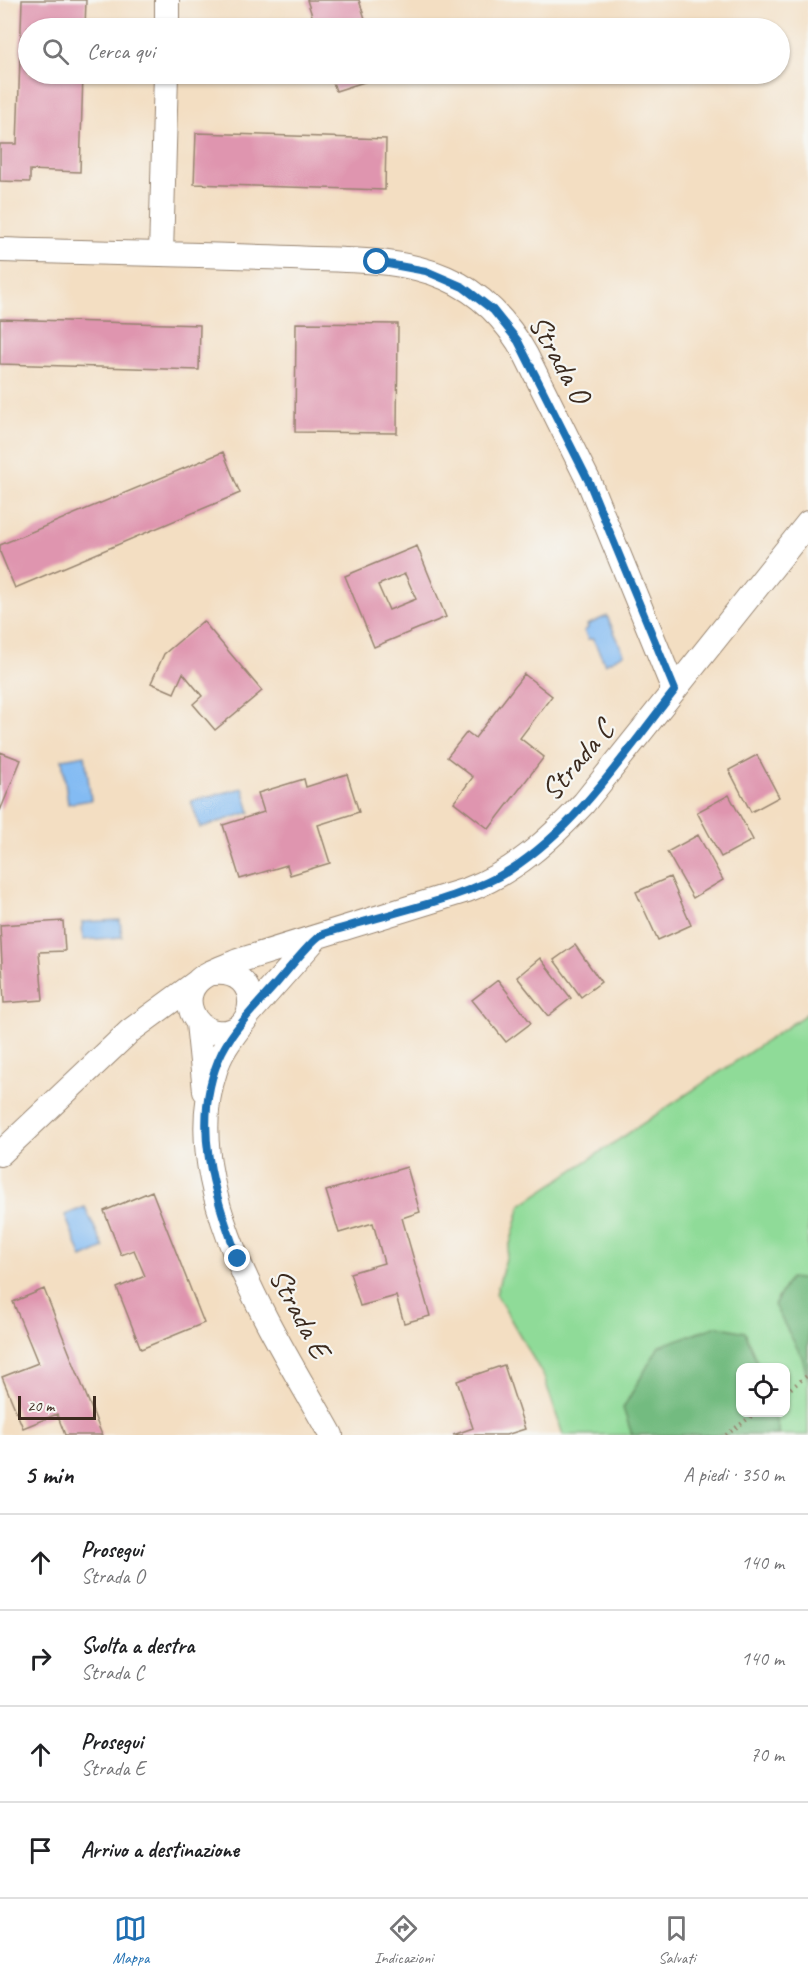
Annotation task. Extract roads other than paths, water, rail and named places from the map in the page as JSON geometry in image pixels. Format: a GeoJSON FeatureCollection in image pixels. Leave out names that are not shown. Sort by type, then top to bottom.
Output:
{"type":"FeatureCollection","features":[{"type":"Feature","properties":{"kind":"street"},"geometry":{"type":"LineString","coordinates":[[167,0],[167,18]]}},
{"type":"Feature","properties":{"kind":"street"},"geometry":{"type":"LineString","coordinates":[[161,254],[166,84]]}},
{"type":"Feature","properties":{"kind":"street","name":"Strada O"},"geometry":{"type":"LineString","coordinates":[[0,250],[365,262],[404,266],[446,278],[480,298],[518,341],[589,482],[675,690]]}},
{"type":"Feature","properties":{"kind":"street","name":"Strada C"},"geometry":{"type":"LineString","coordinates":[[0,1154],[140,1022],[205,977],[238,961],[467,890],[518,865],[545,844],[584,803],[808,523]]}},
{"type":"Feature","properties":{"kind":"street"},"geometry":{"type":"LineString","coordinates":[[140,1022],[165,1016],[195,1019],[213,1031],[224,1032],[233,1029],[245,1019],[319,936]]}},
{"type":"Feature","properties":{"kind":"street"},"geometry":{"type":"LineString","coordinates":[[195,1019],[190,998],[205,977],[231,973],[246,986],[250,995],[250,1005],[245,1019]]}},
{"type":"Feature","properties":{"kind":"street","name":"Strada E"},"geometry":{"type":"LineString","coordinates":[[195,1019],[207,1111]]}},
{"type":"Feature","properties":{"kind":"street","name":"Strada E"},"geometry":{"type":"LineString","coordinates":[[245,1019],[223,1050],[214,1072],[207,1111],[206,1138],[209,1169],[222,1217],[252,1294],[330,1435]]}},
{"type":"Feature","properties":{"kind":"water"},"geometry":{"type":"Polygon","coordinates":[[[607,616],[624,654],[605,664],[593,639],[588,639],[584,631],[588,628],[587,625],[607,616]]]}},
{"type":"Feature","properties":{"kind":"water"},"geometry":{"type":"Polygon","coordinates":[[[85,755],[91,800],[68,804],[62,759],[85,755]]]}},
{"type":"Feature","properties":{"kind":"water"},"geometry":{"type":"Polygon","coordinates":[[[243,788],[250,812],[200,828],[191,801],[243,788]]]}},
{"type":"Feature","properties":{"kind":"water"},"geometry":{"type":"Polygon","coordinates":[[[120,920],[122,937],[83,940],[82,922],[120,920]]]}},
{"type":"Feature","properties":{"kind":"water"},"geometry":{"type":"Polygon","coordinates":[[[85,1207],[104,1248],[82,1258],[65,1215],[85,1207]]]}}]}
